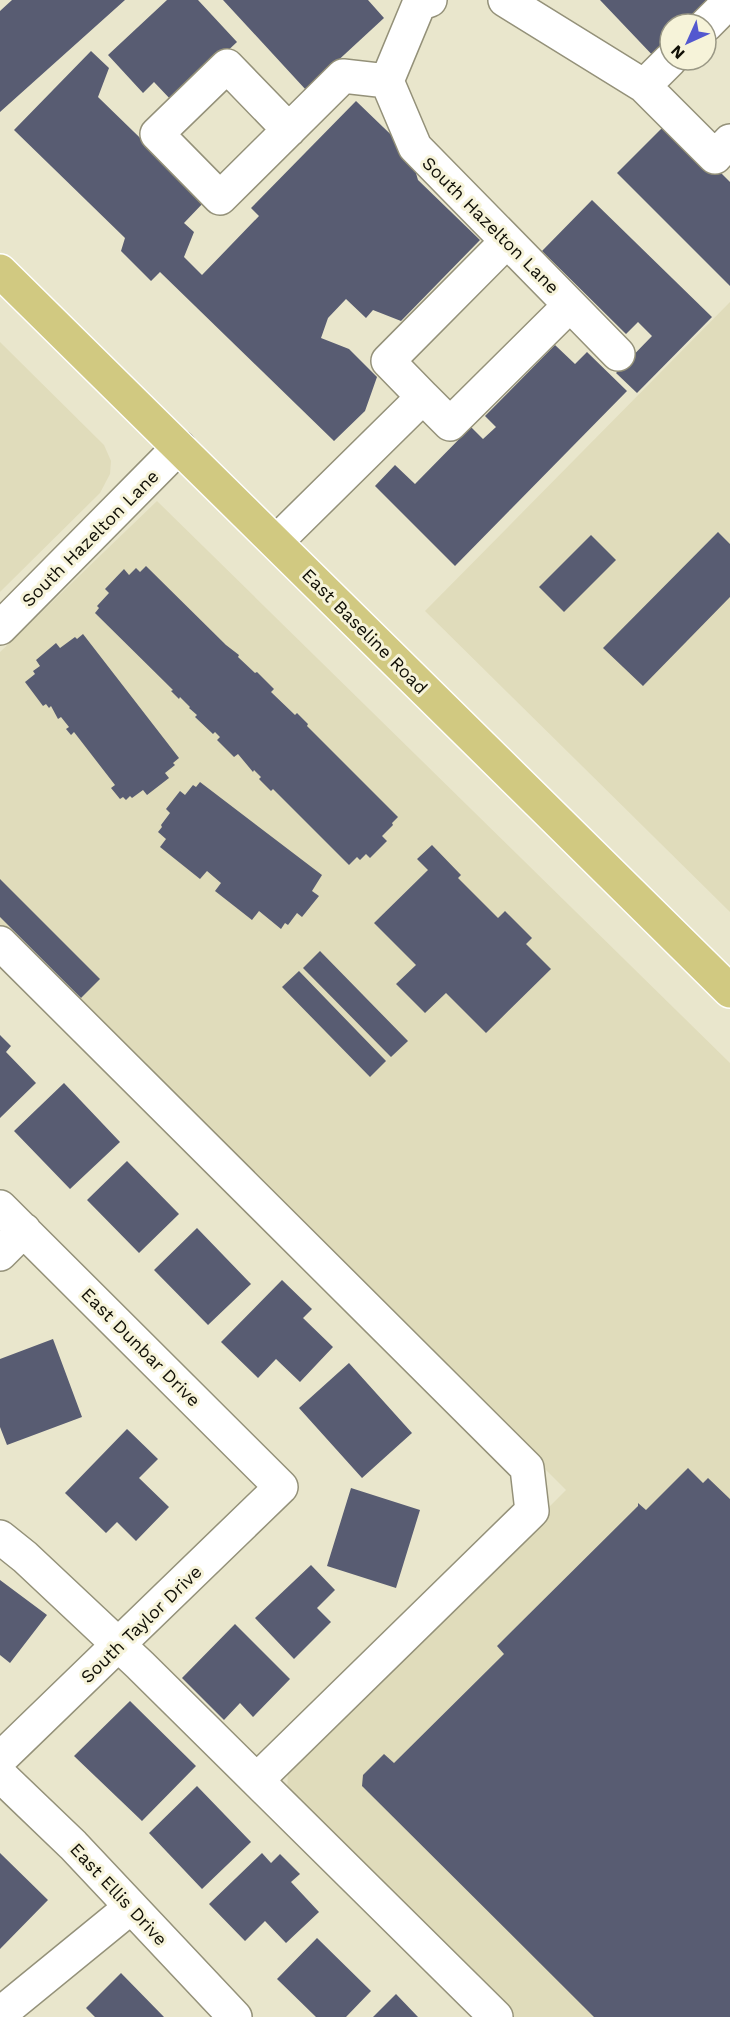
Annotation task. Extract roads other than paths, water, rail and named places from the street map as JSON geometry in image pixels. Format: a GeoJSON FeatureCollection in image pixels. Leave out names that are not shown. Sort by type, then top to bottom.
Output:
{"type":"FeatureCollection","features":[{"type":"Feature","properties":{"kind":"main road","name":"East Baseline Road"},"geometry":{"type":"LineString","coordinates":[[0,271],[730,991]]}},
{"type":"Feature","properties":{"kind":"street"},"geometry":{"type":"LineString","coordinates":[[505,0],[644,86],[715,157],[730,141]]}},
{"type":"Feature","properties":{"kind":"street"},"geometry":{"type":"LineString","coordinates":[[289,130],[343,76],[387,81],[421,1]]}},
{"type":"Feature","properties":{"kind":"street"},"geometry":{"type":"LineString","coordinates":[[718,13],[730,1]]}},
{"type":"Feature","properties":{"kind":"street"},"geometry":{"type":"LineString","coordinates":[[644,86],[658,72]]}},
{"type":"Feature","properties":{"kind":"street","name":"South Hazelton Lane"},"geometry":{"type":"LineString","coordinates":[[387,81],[415,147],[570,305],[450,424],[423,397]]}},
{"type":"Feature","properties":{"kind":"street"},"geometry":{"type":"LineString","coordinates":[[276,542],[423,397],[388,362],[507,241]]}},
{"type":"Feature","properties":{"kind":"street"},"geometry":{"type":"LineString","coordinates":[[570,305],[618,354]]}},
{"type":"Feature","properties":{"kind":"street","name":"South Hazelton Lane"},"geometry":{"type":"LineString","coordinates":[[0,628],[179,447]]}},
{"type":"Feature","properties":{"kind":"street"},"geometry":{"type":"LineString","coordinates":[[0,943],[527,1468],[532,1511],[257,1780]]}},
{"type":"Feature","properties":{"kind":"street","name":"East Dunbar Drive"},"geometry":{"type":"LineString","coordinates":[[0,1207],[281,1487]]}},
{"type":"Feature","properties":{"kind":"street"},"geometry":{"type":"LineString","coordinates":[[0,1254],[24,1230]]}},
{"type":"Feature","properties":{"kind":"street","name":"South Taylor Drive"},"geometry":{"type":"LineString","coordinates":[[0,1760],[281,1487]]}},
{"type":"Feature","properties":{"kind":"street"},"geometry":{"type":"LineString","coordinates":[[0,1538],[25,1557],[119,1646],[496,2017]]}},
{"type":"Feature","properties":{"kind":"street","name":"East Ellis Drive"},"geometry":{"type":"LineString","coordinates":[[0,1775],[73,1845],[235,2017]]}},
{"type":"Feature","properties":{"kind":"street"},"geometry":{"type":"LineString","coordinates":[[0,2014],[131,1907]]}}]}
